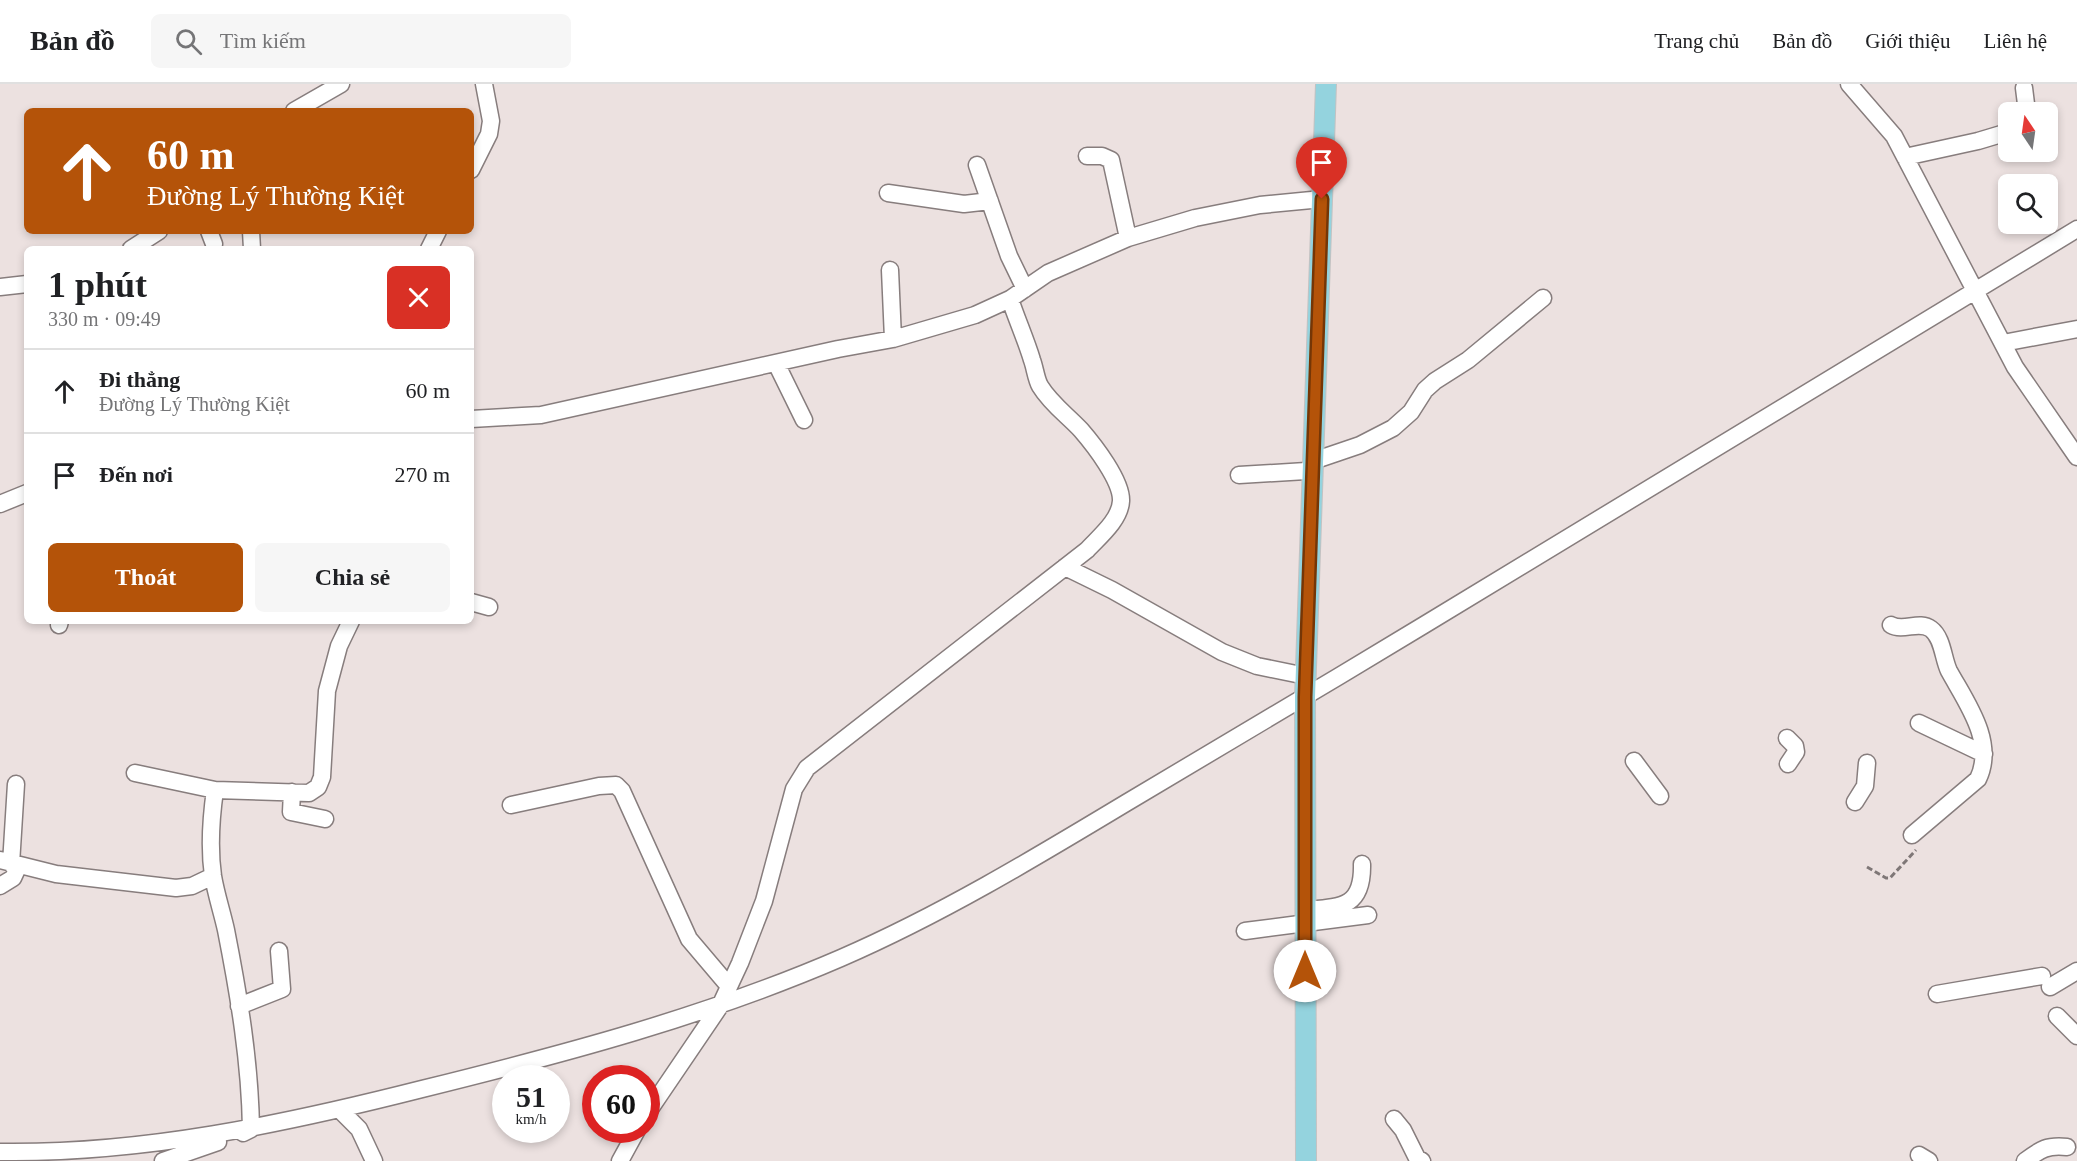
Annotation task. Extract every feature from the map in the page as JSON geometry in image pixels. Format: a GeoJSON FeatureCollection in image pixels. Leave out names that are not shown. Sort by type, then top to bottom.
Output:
{"type":"FeatureCollection","features":[{"type":"Feature","properties":{"kind":"main road"},"geometry":{"type":"LineString","coordinates":[[1306,1161],[1305,697],[1326,84]]}},
{"type":"Feature","properties":{"kind":"street"},"geometry":{"type":"LineString","coordinates":[[299,108],[341,84]]}},
{"type":"Feature","properties":{"kind":"street"},"geometry":{"type":"LineString","coordinates":[[474,164],[489,134],[490,127],[484,84]]}},
{"type":"Feature","properties":{"kind":"street"},"geometry":{"type":"LineString","coordinates":[[1849,84],[1894,136],[2015,367],[2077,457]]}},
{"type":"Feature","properties":{"kind":"street"},"geometry":{"type":"LineString","coordinates":[[2024,88],[2026,102]]}},
{"type":"Feature","properties":{"kind":"street"},"geometry":{"type":"LineString","coordinates":[[1905,157],[1998,135]]}},
{"type":"Feature","properties":{"kind":"street"},"geometry":{"type":"LineString","coordinates":[[1087,156],[1102,156],[1111,160],[1128,238]]}},
{"type":"Feature","properties":{"kind":"street"},"geometry":{"type":"LineString","coordinates":[[977,165],[1009,256],[1025,289]]}},
{"type":"Feature","properties":{"kind":"street"},"geometry":{"type":"LineString","coordinates":[[888,193],[964,204],[990,201]]}},
{"type":"Feature","properties":{"kind":"street"},"geometry":{"type":"LineString","coordinates":[[474,419],[541,415],[893,339],[975,315],[1010,299],[1048,273],[1128,238],[1195,218],[1260,205],[1322,199]]}},
{"type":"Feature","properties":{"kind":"street"},"geometry":{"type":"LineString","coordinates":[[0,1152],[126,1146],[251,1129],[340,1110],[518,1065],[720,1006],[844,957],[1030,861],[2077,229]]}},
{"type":"Feature","properties":{"kind":"street"},"geometry":{"type":"LineString","coordinates":[[136,246],[154,234]]}},
{"type":"Feature","properties":{"kind":"street"},"geometry":{"type":"LineString","coordinates":[[890,270],[893,339]]}},
{"type":"Feature","properties":{"kind":"street"},"geometry":{"type":"LineString","coordinates":[[0,287],[24,284]]}},
{"type":"Feature","properties":{"kind":"street"},"geometry":{"type":"LineString","coordinates":[[1239,476],[1306,471],[1313,464],[1360,445],[1393,428],[1411,412],[1425,390],[1435,381],[1468,360],[1543,298]]}},
{"type":"Feature","properties":{"kind":"street"},"geometry":{"type":"LineString","coordinates":[[660,1094],[720,1006],[740,963],[764,900],[794,789],[807,768],[1088,550],[1107,529],[1121,503],[1119,489],[1113,476],[1081,430],[1052,403],[1039,384],[1010,299]]}},
{"type":"Feature","properties":{"kind":"street"},"geometry":{"type":"LineString","coordinates":[[2003,343],[2077,329]]}},
{"type":"Feature","properties":{"kind":"street"},"geometry":{"type":"LineString","coordinates":[[776,363],[804,420]]}},
{"type":"Feature","properties":{"kind":"street"},"geometry":{"type":"LineString","coordinates":[[0,504],[24,494]]}},
{"type":"Feature","properties":{"kind":"street"},"geometry":{"type":"LineString","coordinates":[[1065,567],[1112,590],[1222,652],[1257,666],[1306,676]]}},
{"type":"Feature","properties":{"kind":"street"},"geometry":{"type":"LineString","coordinates":[[474,603],[489,606]]}},
{"type":"Feature","properties":{"kind":"street"},"geometry":{"type":"LineString","coordinates":[[135,773],[215,790],[309,793],[318,788],[322,777],[327,691],[339,646],[350,624]]}},
{"type":"Feature","properties":{"kind":"street"},"geometry":{"type":"LineString","coordinates":[[1891,625],[1902,629],[1928,626],[1934,630],[1948,670],[1965,696],[1979,727],[1984,754],[1982,771],[1978,779],[1914,842]]}},
{"type":"Feature","properties":{"kind":"street"},"geometry":{"type":"LineString","coordinates":[[1919,723],[1984,754]]}},
{"type":"Feature","properties":{"kind":"street"},"geometry":{"type":"LineString","coordinates":[[1787,738],[1795,746],[1796,752],[1788,764]]}},
{"type":"Feature","properties":{"kind":"street"},"geometry":{"type":"LineString","coordinates":[[1634,761],[1660,796]]}},
{"type":"Feature","properties":{"kind":"street"},"geometry":{"type":"LineString","coordinates":[[1855,802],[1865,786],[1867,763]]}},
{"type":"Feature","properties":{"kind":"street"},"geometry":{"type":"LineString","coordinates":[[0,886],[13,878],[10,863],[16,784]]}},
{"type":"Feature","properties":{"kind":"street"},"geometry":{"type":"LineString","coordinates":[[511,805],[599,786],[616,785],[622,791],[688,939],[728,985]]}},
{"type":"Feature","properties":{"kind":"street"},"geometry":{"type":"LineString","coordinates":[[215,790],[211,819],[213,876],[226,929],[247,1054],[251,1094],[251,1129]]}},
{"type":"Feature","properties":{"kind":"street"},"geometry":{"type":"LineString","coordinates":[[292,792],[291,812],[325,819]]}},
{"type":"Feature","properties":{"kind":"street"},"geometry":{"type":"LineString","coordinates":[[10,863],[56,874],[176,888],[192,886],[213,876]]}},
{"type":"Feature","properties":{"kind":"street"},"geometry":{"type":"LineString","coordinates":[[1245,931],[1305,917],[1354,898],[1359,891],[1362,879],[1362,864]]}},
{"type":"Feature","properties":{"kind":"street"},"geometry":{"type":"LineString","coordinates":[[1305,917],[1368,915]]}},
{"type":"Feature","properties":{"kind":"street"},"geometry":{"type":"LineString","coordinates":[[239,1006],[282,989],[279,951]]}},
{"type":"Feature","properties":{"kind":"street"},"geometry":{"type":"LineString","coordinates":[[1937,994],[2046,981],[2077,971]]}},
{"type":"Feature","properties":{"kind":"street"},"geometry":{"type":"LineString","coordinates":[[2057,1016],[2077,1036]]}},
{"type":"Feature","properties":{"kind":"street"},"geometry":{"type":"LineString","coordinates":[[340,1110],[359,1129],[374,1161]]}},
{"type":"Feature","properties":{"kind":"street"},"geometry":{"type":"LineString","coordinates":[[1394,1119],[1403,1130],[1417,1158],[1422,1161]]}},
{"type":"Feature","properties":{"kind":"street"},"geometry":{"type":"LineString","coordinates":[[163,1161],[251,1129]]}},
{"type":"Feature","properties":{"kind":"street"},"geometry":{"type":"LineString","coordinates":[[620,1161],[630,1143]]}},
{"type":"Feature","properties":{"kind":"street"},"geometry":{"type":"LineString","coordinates":[[2025,1161],[2039,1150],[2052,1145],[2067,1147]]}},
{"type":"Feature","properties":{"kind":"path"},"geometry":{"type":"LineString","coordinates":[[1867,867],[1890,878],[1914,842]]}},
{"type":"Feature","properties":{"kind":"route"},"geometry":{"type":"LineString","coordinates":[[1305,971],[1305,697],[1322,199]]}}]}
